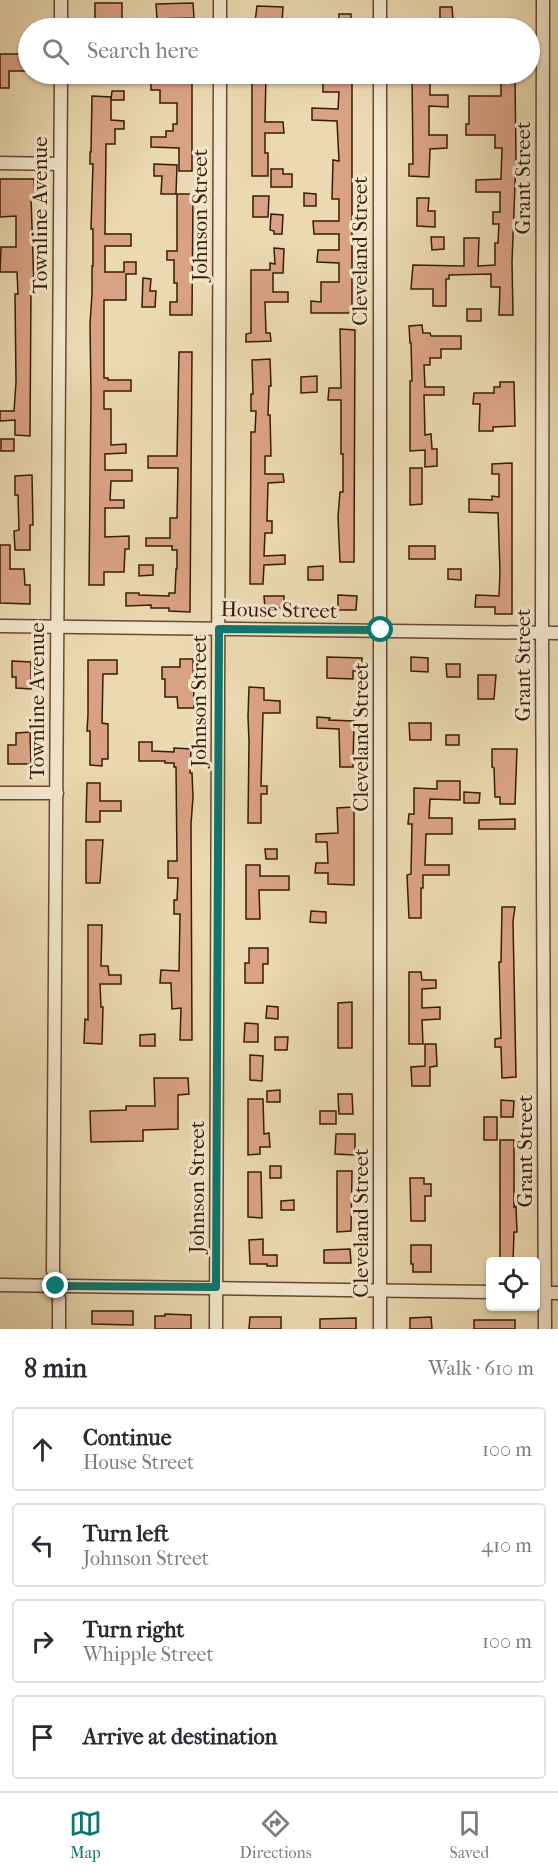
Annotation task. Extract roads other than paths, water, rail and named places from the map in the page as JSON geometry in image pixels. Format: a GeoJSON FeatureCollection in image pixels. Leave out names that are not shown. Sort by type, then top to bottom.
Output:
{"type":"FeatureCollection","features":[{"type":"Feature","properties":{"kind":"street"},"geometry":{"type":"LineString","coordinates":[[61,0],[61,18]]}},
{"type":"Feature","properties":{"kind":"street"},"geometry":{"type":"LineString","coordinates":[[220,0],[220,18]]}},
{"type":"Feature","properties":{"kind":"street"},"geometry":{"type":"LineString","coordinates":[[380,0],[380,18]]}},
{"type":"Feature","properties":{"kind":"street","name":"Grant Street"},"geometry":{"type":"LineString","coordinates":[[543,0],[540,1293],[545,1329]]}},
{"type":"Feature","properties":{"kind":"street","name":"Townline Avenue"},"geometry":{"type":"LineString","coordinates":[[59,1329],[59,1299],[53,1270],[61,84]]}},
{"type":"Feature","properties":{"kind":"street","name":"Johnson Street"},"geometry":{"type":"LineString","coordinates":[[216,1329],[220,84]]}},
{"type":"Feature","properties":{"kind":"street","name":"Cleveland Street"},"geometry":{"type":"LineString","coordinates":[[380,84],[380,1329]]}},
{"type":"Feature","properties":{"kind":"street"},"geometry":{"type":"LineString","coordinates":[[0,163],[60,164]]}},
{"type":"Feature","properties":{"kind":"street","name":"House Street"},"geometry":{"type":"LineString","coordinates":[[0,626],[558,633]]}},
{"type":"Feature","properties":{"kind":"street"},"geometry":{"type":"LineString","coordinates":[[0,793],[57,794]]}},
{"type":"Feature","properties":{"kind":"street"},"geometry":{"type":"LineString","coordinates":[[0,1285],[486,1292]]}},
{"type":"Feature","properties":{"kind":"street"},"geometry":{"type":"LineString","coordinates":[[540,1293],[558,1293]]}}]}
